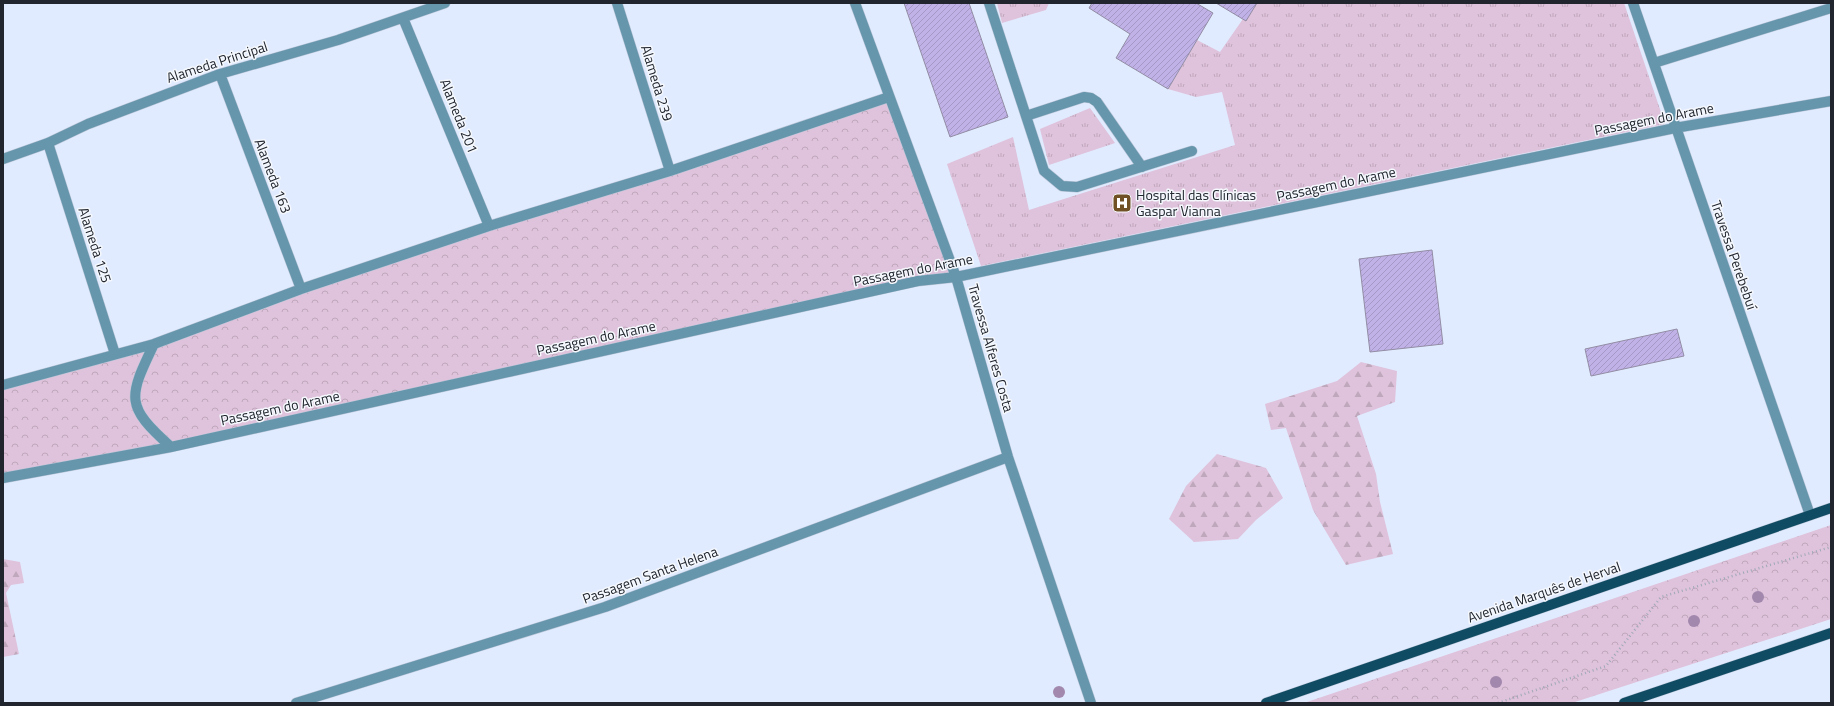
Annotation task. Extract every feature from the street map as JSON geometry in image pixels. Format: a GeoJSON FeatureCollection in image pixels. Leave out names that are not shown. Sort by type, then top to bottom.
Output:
{"type":"FeatureCollection","features":[{"type":"Feature","properties":{"kind":"main road","name":"Avenida Marquês de Herval"},"geometry":{"type":"LineString","coordinates":[[1268,703],[1831,508]]}},
{"type":"Feature","properties":{"kind":"main road"},"geometry":{"type":"LineString","coordinates":[[1624,703],[1831,633]]}},
{"type":"Feature","properties":{"kind":"street","name":"Alameda Principal"},"geometry":{"type":"LineString","coordinates":[[3,159],[48,143],[88,124],[220,74],[338,40],[445,3]]}},
{"type":"Feature","properties":{"kind":"street","name":"Alameda 239"},"geometry":{"type":"LineString","coordinates":[[617,3],[670,171]]}},
{"type":"Feature","properties":{"kind":"street","name":"Travessa Alferes Costa"},"geometry":{"type":"LineString","coordinates":[[855,3],[956,277],[1008,457],[1091,703]]}},
{"type":"Feature","properties":{"kind":"street"},"geometry":{"type":"LineString","coordinates":[[989,3],[1044,171],[1062,186],[1078,187],[1192,151]]}},
{"type":"Feature","properties":{"kind":"street","name":"Travessa Perebebuí"},"geometry":{"type":"LineString","coordinates":[[1634,3],[1675,128],[1810,515]]}},
{"type":"Feature","properties":{"kind":"street"},"geometry":{"type":"LineString","coordinates":[[1654,63],[1831,8]]}},
{"type":"Feature","properties":{"kind":"street","name":"Alameda 201"},"geometry":{"type":"LineString","coordinates":[[403,18],[489,226]]}},
{"type":"Feature","properties":{"kind":"street","name":"Alameda 163"},"geometry":{"type":"LineString","coordinates":[[220,74],[301,289]]}},
{"type":"Feature","properties":{"kind":"street"},"geometry":{"type":"LineString","coordinates":[[3,385],[154,344],[301,289],[489,226],[670,171],[889,97]]}},
{"type":"Feature","properties":{"kind":"street"},"geometry":{"type":"LineString","coordinates":[[1026,116],[1084,97],[1091,98],[1097,102],[1142,167]]}},
{"type":"Feature","properties":{"kind":"street","name":"Passagem do Arame"},"geometry":{"type":"LineString","coordinates":[[3,478],[171,447],[918,282],[956,277],[1675,128],[1831,101]]}},
{"type":"Feature","properties":{"kind":"street","name":"Alameda 125"},"geometry":{"type":"LineString","coordinates":[[48,143],[115,354]]}},
{"type":"Feature","properties":{"kind":"street"},"geometry":{"type":"LineString","coordinates":[[154,344],[140,374],[135,390],[136,405],[143,419],[171,447]]}},
{"type":"Feature","properties":{"kind":"street","name":"Passagem Santa Helena"},"geometry":{"type":"LineString","coordinates":[[296,703],[605,607],[1008,457]]}},
{"type":"Feature","properties":{"kind":"path"},"geometry":{"type":"LineString","coordinates":[[1498,703],[1606,666],[1661,597],[1831,547]]}},
{"type":"Feature","properties":{"kind":"green space"},"geometry":{"type":"Polygon","coordinates":[[[997,3],[1049,3],[1046,10],[1002,23],[997,3]]]}},
{"type":"Feature","properties":{"kind":"green space"},"geometry":{"type":"Polygon","coordinates":[[[1254,3],[1624,3],[1665,124],[981,266],[947,164],[1013,137],[1029,210],[1235,145],[1222,92],[1196,97],[1168,89],[1197,40],[1220,52],[1254,3]]]}},
{"type":"Feature","properties":{"kind":"green space"},"geometry":{"type":"Polygon","coordinates":[[[889,97],[956,277],[3,478],[3,385],[154,344],[301,289],[889,97]]]}},
{"type":"Feature","properties":{"kind":"green space"},"geometry":{"type":"Polygon","coordinates":[[[1090,108],[1115,143],[1049,165],[1040,129],[1090,108]]]}},
{"type":"Feature","properties":{"kind":"green space"},"geometry":{"type":"Polygon","coordinates":[[[1361,362],[1397,371],[1395,402],[1357,416],[1376,474],[1380,502],[1393,554],[1346,565],[1313,510],[1286,428],[1271,430],[1265,404],[1337,381],[1361,362]]]}},
{"type":"Feature","properties":{"kind":"green space"},"geometry":{"type":"Polygon","coordinates":[[[1217,454],[1266,468],[1283,498],[1256,520],[1238,539],[1194,542],[1169,519],[1186,486],[1217,454]]]}},
{"type":"Feature","properties":{"kind":"green space"},"geometry":{"type":"Polygon","coordinates":[[[1831,525],[1831,619],[1572,703],[1304,703],[1831,525]]]}},
{"type":"Feature","properties":{"kind":"green space"},"geometry":{"type":"Polygon","coordinates":[[[3,559],[20,562],[24,583],[11,585],[6,593],[19,654],[3,657],[3,559]]]}},
{"type":"Feature","properties":{"kind":"building"},"geometry":{"type":"Polygon","coordinates":[[[904,3],[969,3],[1008,117],[950,137],[904,3]]]}},
{"type":"Feature","properties":{"kind":"building"},"geometry":{"type":"Polygon","coordinates":[[[1092,3],[1196,3],[1213,13],[1168,89],[1116,58],[1130,34],[1089,8],[1092,3]]]}},
{"type":"Feature","properties":{"kind":"building"},"geometry":{"type":"Polygon","coordinates":[[[1216,3],[1257,3],[1246,21],[1216,3]]]}},
{"type":"Feature","properties":{"kind":"building"},"geometry":{"type":"Polygon","coordinates":[[[1432,250],[1443,344],[1370,352],[1359,259],[1432,250]]]}},
{"type":"Feature","properties":{"kind":"building"},"geometry":{"type":"Polygon","coordinates":[[[1677,329],[1684,356],[1591,376],[1585,349],[1677,329]]]}},
{"type":"Feature","properties":{"kind":"place","name":"Hospital das Clínicas Gaspar Vianna"},"geometry":{"type":"Point","coordinates":[1122,203]}}]}
